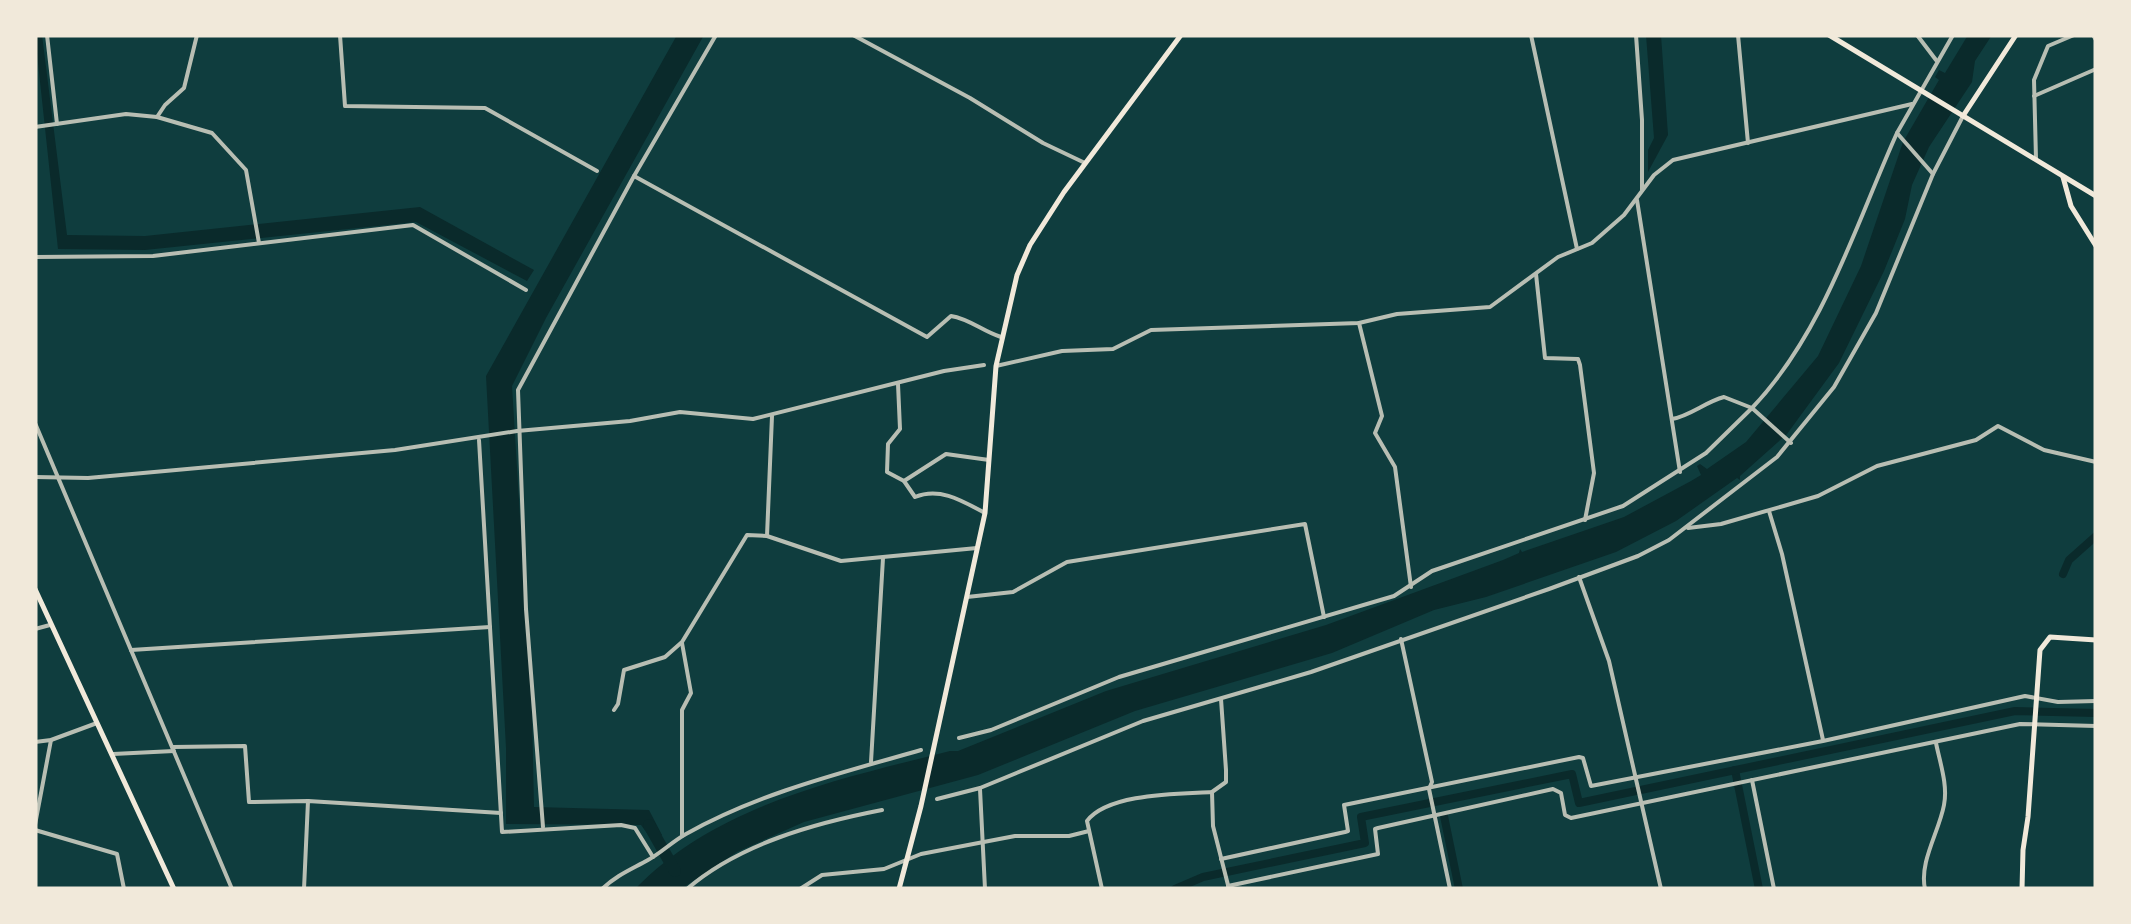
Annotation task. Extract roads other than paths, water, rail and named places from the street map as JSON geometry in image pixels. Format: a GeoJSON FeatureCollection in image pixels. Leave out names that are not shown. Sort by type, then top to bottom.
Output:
{"type":"FeatureCollection","features":[{"type":"Feature","properties":{"kind":"main road"},"geometry":{"type":"LineString","coordinates":[[899,889],[984,513],[996,366],[1017,275],[1030,246],[1086,163],[1181,35]]}},
{"type":"Feature","properties":{"kind":"main road"},"geometry":{"type":"LineString","coordinates":[[1829,35],[2096,196]]}},
{"type":"Feature","properties":{"kind":"main road"},"geometry":{"type":"LineString","coordinates":[[1961,114],[2016,35]]}},
{"type":"Feature","properties":{"kind":"main road"},"geometry":{"type":"LineString","coordinates":[[2063,177],[2072,206],[2096,246]]}},
{"type":"Feature","properties":{"kind":"main road"},"geometry":{"type":"LineString","coordinates":[[35,590],[174,889]]}},
{"type":"Feature","properties":{"kind":"main road"},"geometry":{"type":"LineString","coordinates":[[2022,889],[2040,650],[2045,640],[2057,637],[2096,640]]}},
{"type":"Feature","properties":{"kind":"street"},"geometry":{"type":"LineString","coordinates":[[47,35],[56,124]]}},
{"type":"Feature","properties":{"kind":"street"},"geometry":{"type":"LineString","coordinates":[[157,116],[184,88],[197,35]]}},
{"type":"Feature","properties":{"kind":"street"},"geometry":{"type":"LineString","coordinates":[[340,35],[345,106],[485,108],[597,171]]}},
{"type":"Feature","properties":{"kind":"street"},"geometry":{"type":"LineString","coordinates":[[543,827],[526,609],[518,390],[716,35]]}},
{"type":"Feature","properties":{"kind":"street"},"geometry":{"type":"LineString","coordinates":[[853,35],[970,98],[1043,143],[1086,163]]}},
{"type":"Feature","properties":{"kind":"street"},"geometry":{"type":"LineString","coordinates":[[1531,35],[1577,248]]}},
{"type":"Feature","properties":{"kind":"street"},"geometry":{"type":"LineString","coordinates":[[1636,35],[1642,190]]}},
{"type":"Feature","properties":{"kind":"street"},"geometry":{"type":"LineString","coordinates":[[1738,35],[1748,143]]}},
{"type":"Feature","properties":{"kind":"street"},"geometry":{"type":"LineString","coordinates":[[1927,35],[1918,37],[1936,60]]}},
{"type":"Feature","properties":{"kind":"street"},"geometry":{"type":"LineString","coordinates":[[959,738],[991,730],[1119,677],[1411,588],[1432,571],[1622,506],[1680,472],[1755,410],[1778,380],[1813,322],[1902,123],[1952,35]]}},
{"type":"Feature","properties":{"kind":"street"},"geometry":{"type":"LineString","coordinates":[[2036,160],[2034,80],[2048,46],[2074,35]]}},
{"type":"Feature","properties":{"kind":"street"},"geometry":{"type":"LineString","coordinates":[[2034,96],[2096,69]]}},
{"type":"Feature","properties":{"kind":"street"},"geometry":{"type":"LineString","coordinates":[[996,366],[1062,351],[1113,350],[1151,330],[1359,323],[1397,314],[1490,307],[1536,273],[1602,235],[1624,215],[1647,182],[1673,160],[1912,104]]}},
{"type":"Feature","properties":{"kind":"street"},"geometry":{"type":"LineString","coordinates":[[1899,108],[1902,123]]}},
{"type":"Feature","properties":{"kind":"street"},"geometry":{"type":"LineString","coordinates":[[38,126],[126,114],[157,116],[212,133],[246,170],[260,243]]}},
{"type":"Feature","properties":{"kind":"street"},"geometry":{"type":"LineString","coordinates":[[937,799],[980,788],[1133,725],[1311,672],[1638,556],[1686,528],[1790,442],[1858,348],[1876,313],[1932,172],[1961,114]]}},
{"type":"Feature","properties":{"kind":"street"},"geometry":{"type":"LineString","coordinates":[[1899,134],[1932,172]]}},
{"type":"Feature","properties":{"kind":"street"},"geometry":{"type":"LineString","coordinates":[[634,176],[927,337],[950,316],[968,318],[985,332],[1001,337]]}},
{"type":"Feature","properties":{"kind":"street"},"geometry":{"type":"LineString","coordinates":[[1636,196],[1680,472]]}},
{"type":"Feature","properties":{"kind":"street"},"geometry":{"type":"LineString","coordinates":[[35,257],[153,256],[413,226],[526,290]]}},
{"type":"Feature","properties":{"kind":"street"},"geometry":{"type":"LineString","coordinates":[[1536,273],[1545,358],[1578,359],[1580,366],[1594,472],[1585,520]]}},
{"type":"Feature","properties":{"kind":"street"},"geometry":{"type":"LineString","coordinates":[[1359,323],[1382,416],[1376,433],[1395,467],[1411,588]]}},
{"type":"Feature","properties":{"kind":"street"},"geometry":{"type":"LineString","coordinates":[[35,477],[395,450],[517,430],[630,421],[680,412],[738,418],[772,415],[944,371],[984,365]]}},
{"type":"Feature","properties":{"kind":"street"},"geometry":{"type":"LineString","coordinates":[[898,384],[900,430],[888,444],[886,472],[904,481],[915,497],[926,492],[949,496],[984,513]]}},
{"type":"Feature","properties":{"kind":"street"},"geometry":{"type":"LineString","coordinates":[[1672,419],[1724,397],[1755,410],[1790,442]]}},
{"type":"Feature","properties":{"kind":"street"},"geometry":{"type":"LineString","coordinates":[[767,536],[772,415]]}},
{"type":"Feature","properties":{"kind":"street"},"geometry":{"type":"LineString","coordinates":[[35,423],[232,889]]}},
{"type":"Feature","properties":{"kind":"street"},"geometry":{"type":"LineString","coordinates":[[1686,528],[1721,524],[1836,490],[1887,462],[1976,440],[1998,426],[2044,450],[2096,462]]}},
{"type":"Feature","properties":{"kind":"street"},"geometry":{"type":"LineString","coordinates":[[478,438],[502,832],[621,824],[635,828],[653,857]]}},
{"type":"Feature","properties":{"kind":"street"},"geometry":{"type":"LineString","coordinates":[[904,481],[946,454],[988,460]]}},
{"type":"Feature","properties":{"kind":"street"},"geometry":{"type":"LineString","coordinates":[[1769,510],[1823,740]]}},
{"type":"Feature","properties":{"kind":"street"},"geometry":{"type":"LineString","coordinates":[[966,597],[1014,592],[1067,562],[1304,524],[1324,617]]}},
{"type":"Feature","properties":{"kind":"street"},"geometry":{"type":"LineString","coordinates":[[614,710],[624,670],[665,656],[682,642],[746,535],[767,536],[841,561],[977,548]]}},
{"type":"Feature","properties":{"kind":"street"},"geometry":{"type":"LineString","coordinates":[[871,762],[883,558]]}},
{"type":"Feature","properties":{"kind":"street"},"geometry":{"type":"LineString","coordinates":[[1579,577],[1610,661],[1661,889]]}},
{"type":"Feature","properties":{"kind":"street"},"geometry":{"type":"LineString","coordinates":[[35,629],[50,625]]}},
{"type":"Feature","properties":{"kind":"street"},"geometry":{"type":"LineString","coordinates":[[131,650],[490,627]]}},
{"type":"Feature","properties":{"kind":"street"},"geometry":{"type":"LineString","coordinates":[[1401,639],[1450,889]]}},
{"type":"Feature","properties":{"kind":"street"},"geometry":{"type":"LineString","coordinates":[[680,838],[682,710],[690,693],[682,642]]}},
{"type":"Feature","properties":{"kind":"street"},"geometry":{"type":"LineString","coordinates":[[1222,862],[1345,832],[1348,830],[1344,806],[1579,757],[1583,758],[1589,786],[2025,696],[2058,702],[2096,702]]}},
{"type":"Feature","properties":{"kind":"street"},"geometry":{"type":"LineString","coordinates":[[1102,889],[1087,821],[1094,812],[1106,808],[1154,795],[1212,792],[1226,782],[1220,700]]}},
{"type":"Feature","properties":{"kind":"street"},"geometry":{"type":"LineString","coordinates":[[1212,792],[1213,826],[1228,885],[1378,854],[1376,829],[1553,789],[1561,793],[1565,815],[1571,818],[2035,722],[2096,726]]}},
{"type":"Feature","properties":{"kind":"street"},"geometry":{"type":"LineString","coordinates":[[35,742],[97,723]]}},
{"type":"Feature","properties":{"kind":"street"},"geometry":{"type":"LineString","coordinates":[[51,740],[35,827],[118,854],[124,889]]}},
{"type":"Feature","properties":{"kind":"street"},"geometry":{"type":"LineString","coordinates":[[1925,889],[1923,876],[1944,806],[1936,743]]}},
{"type":"Feature","properties":{"kind":"street"},"geometry":{"type":"LineString","coordinates":[[112,754],[242,745],[249,802],[308,801],[500,813]]}},
{"type":"Feature","properties":{"kind":"street"},"geometry":{"type":"LineString","coordinates":[[602,889],[620,872],[653,857],[680,838],[785,790],[921,750]]}},
{"type":"Feature","properties":{"kind":"street"},"geometry":{"type":"LineString","coordinates":[[1752,780],[1774,889]]}},
{"type":"Feature","properties":{"kind":"street"},"geometry":{"type":"LineString","coordinates":[[980,788],[985,889]]}},
{"type":"Feature","properties":{"kind":"street"},"geometry":{"type":"LineString","coordinates":[[304,889],[308,801]]}},
{"type":"Feature","properties":{"kind":"street"},"geometry":{"type":"LineString","coordinates":[[687,889],[722,865],[778,838],[882,810]]}},
{"type":"Feature","properties":{"kind":"street"},"geometry":{"type":"LineString","coordinates":[[800,889],[822,875],[871,872],[920,854],[1015,836],[1069,836],[1089,831]]}},
{"type":"Feature","properties":{"kind":"water"},"geometry":{"type":"Polygon","coordinates":[[[35,35],[42,35],[67,235],[145,236],[420,207],[534,270],[527,281],[416,222],[145,250],[58,249],[35,35]]]}},
{"type":"Feature","properties":{"kind":"water"},"geometry":{"type":"Polygon","coordinates":[[[677,35],[704,35],[512,386],[534,807],[649,810],[662,835],[653,841],[641,825],[506,824],[506,748],[486,376],[677,35]]]}},
{"type":"Feature","properties":{"kind":"water"},"geometry":{"type":"Polygon","coordinates":[[[1646,35],[1661,35],[1668,135],[1648,172],[1648,150],[1654,138],[1646,35]]]}},
{"type":"Feature","properties":{"kind":"water"},"geometry":{"type":"Polygon","coordinates":[[[1968,35],[1992,35],[1975,61],[1972,82],[1929,147],[1912,185],[1905,219],[1884,271],[1839,363],[1787,434],[1740,480],[1737,478],[1676,521],[1616,552],[1486,597],[1434,610],[1332,653],[1135,711],[978,775],[804,822],[737,852],[681,889],[635,889],[703,836],[782,799],[866,772],[958,751],[1106,691],[1326,625],[1503,560],[1520,549],[1522,552],[1624,517],[1701,475],[1697,466],[1707,469],[1746,442],[1818,356],[1861,266],[1903,142],[1939,80],[1935,77],[1939,70],[1945,73],[1968,35]]]}},
{"type":"Feature","properties":{"kind":"waterway"},"geometry":{"type":"LineString","coordinates":[[2063,574],[2069,560],[2096,536]]}},
{"type":"Feature","properties":{"kind":"waterway"},"geometry":{"type":"LineString","coordinates":[[1175,889],[1203,877],[1365,843],[1361,817],[1572,774],[1579,803],[2015,711],[2096,713]]}},
{"type":"Feature","properties":{"kind":"waterway"},"geometry":{"type":"LineString","coordinates":[[1735,770],[1759,889]]}},
{"type":"Feature","properties":{"kind":"waterway"},"geometry":{"type":"LineString","coordinates":[[1444,816],[1459,889]]}},
{"type":"Feature","properties":{"kind":"waterway"},"geometry":{"type":"LineString","coordinates":[[649,825],[675,871]]}}]}
